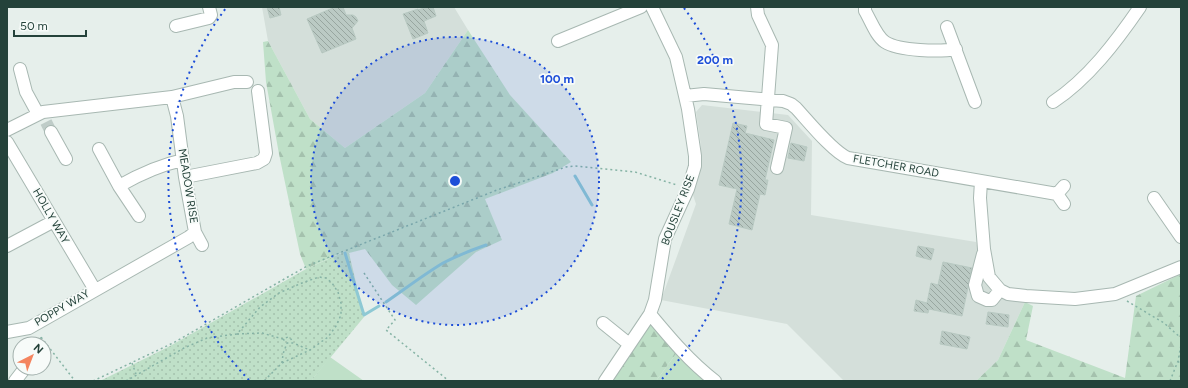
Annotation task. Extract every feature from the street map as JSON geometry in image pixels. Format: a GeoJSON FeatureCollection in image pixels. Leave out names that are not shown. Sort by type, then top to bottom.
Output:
{"type":"FeatureCollection","features":[{"type":"Feature","properties":{"kind":"street"},"geometry":{"type":"LineString","coordinates":[[176,26],[209,18],[211,15],[209,7]]}},
{"type":"Feature","properties":{"kind":"street"},"geometry":{"type":"LineString","coordinates":[[558,41],[641,7]]}},
{"type":"Feature","properties":{"kind":"street","name":"BOUSLEY RISE"},"geometry":{"type":"LineString","coordinates":[[605,381],[650,314],[655,300],[665,239],[688,188],[694,166],[695,156],[685,96],[676,57],[652,7]]}},
{"type":"Feature","properties":{"kind":"street"},"geometry":{"type":"LineString","coordinates":[[757,7],[758,14],[772,45],[766,124],[786,128],[777,168]]}},
{"type":"Feature","properties":{"kind":"street"},"geometry":{"type":"LineString","coordinates":[[865,7],[865,11],[879,36],[885,42],[894,46],[925,51],[946,51],[956,49]]}},
{"type":"Feature","properties":{"kind":"street"},"geometry":{"type":"LineString","coordinates":[[1053,102],[1068,91],[1086,74],[1126,27],[1140,7]]}},
{"type":"Feature","properties":{"kind":"street"},"geometry":{"type":"LineString","coordinates":[[947,26],[975,102]]}},
{"type":"Feature","properties":{"kind":"street"},"geometry":{"type":"LineString","coordinates":[[20,68],[26,92],[66,159]]}},
{"type":"Feature","properties":{"kind":"street"},"geometry":{"type":"LineString","coordinates":[[7,130],[44,120],[172,97],[234,82],[248,82]]}},
{"type":"Feature","properties":{"kind":"street"},"geometry":{"type":"LineString","coordinates":[[185,177],[257,163],[264,159],[266,153],[258,91]]}},
{"type":"Feature","properties":{"kind":"street","name":"FLETCHER ROAD"},"geometry":{"type":"LineString","coordinates":[[685,96],[704,94],[782,101],[791,104],[834,148],[843,156],[848,158],[1062,195]]}},
{"type":"Feature","properties":{"kind":"street","name":"MEADOW RISE"},"geometry":{"type":"LineString","coordinates":[[95,290],[195,232],[185,177],[175,105],[172,97]]}},
{"type":"Feature","properties":{"kind":"street","name":"HOLLY WAY"},"geometry":{"type":"LineString","coordinates":[[8,146],[95,290]]}},
{"type":"Feature","properties":{"kind":"street"},"geometry":{"type":"LineString","coordinates":[[99,149],[119,186],[138,216]]}},
{"type":"Feature","properties":{"kind":"street"},"geometry":{"type":"LineString","coordinates":[[119,186],[156,167],[183,160]]}},
{"type":"Feature","properties":{"kind":"street"},"geometry":{"type":"LineString","coordinates":[[981,180],[980,198],[984,249],[989,277],[1000,290],[1008,294],[1075,299],[1110,295],[1181,267]]}},
{"type":"Feature","properties":{"kind":"street"},"geometry":{"type":"LineString","coordinates":[[1154,198],[1181,238]]}},
{"type":"Feature","properties":{"kind":"street"},"geometry":{"type":"LineString","coordinates":[[7,246],[54,221]]}},
{"type":"Feature","properties":{"kind":"street"},"geometry":{"type":"LineString","coordinates":[[195,232],[202,245]]}},
{"type":"Feature","properties":{"kind":"street"},"geometry":{"type":"LineString","coordinates":[[984,249],[975,285],[978,296],[987,300],[992,300],[1000,290]]}},
{"type":"Feature","properties":{"kind":"street","name":"POPPY WAY"},"geometry":{"type":"LineString","coordinates":[[7,332],[29,328],[95,290]]}},
{"type":"Feature","properties":{"kind":"street"},"geometry":{"type":"LineString","coordinates":[[650,314],[700,370],[715,381]]}},
{"type":"Feature","properties":{"kind":"street"},"geometry":{"type":"LineString","coordinates":[[603,322],[629,344]]}},
{"type":"Feature","properties":{"kind":"path"},"geometry":{"type":"LineString","coordinates":[[93,381],[172,343],[307,266],[498,190],[566,167],[575,166],[635,172],[688,188]]}},
{"type":"Feature","properties":{"kind":"path"},"geometry":{"type":"LineString","coordinates":[[364,273],[394,320],[386,330],[449,381]]}},
{"type":"Feature","properties":{"kind":"path"},"geometry":{"type":"LineString","coordinates":[[237,334],[260,307],[279,293],[319,277],[326,278],[332,283],[338,292],[341,303],[340,315],[336,326],[328,337],[310,350],[282,363],[264,381]]}},
{"type":"Feature","properties":{"kind":"path"},"geometry":{"type":"LineString","coordinates":[[1110,295],[1164,323],[1181,338]]}},
{"type":"Feature","properties":{"kind":"path"},"geometry":{"type":"LineString","coordinates":[[126,381],[184,348],[207,338],[237,334],[262,333],[283,339],[287,343],[293,343],[310,350]]}},
{"type":"Feature","properties":{"kind":"path"},"geometry":{"type":"LineString","coordinates":[[283,339],[288,337],[293,343]]}},
{"type":"Feature","properties":{"kind":"path"},"geometry":{"type":"LineString","coordinates":[[282,363],[283,354],[287,343]]}},
{"type":"Feature","properties":{"kind":"path"},"geometry":{"type":"LineString","coordinates":[[1170,381],[1178,361],[1181,345]]}},
{"type":"Feature","properties":{"kind":"path"},"geometry":{"type":"LineString","coordinates":[[52,351],[75,381]]}},
{"type":"Feature","properties":{"kind":"path"},"geometry":{"type":"LineString","coordinates":[[1178,361],[1181,366]]}},
{"type":"Feature","properties":{"kind":"path"},"geometry":{"type":"LineString","coordinates":[[132,362],[136,374]]}},
{"type":"Feature","properties":{"kind":"shaded area"},"geometry":{"type":"Polygon","coordinates":[[[262,7],[454,7],[468,30],[425,93],[345,148],[310,119],[268,41],[262,7]]]}},
{"type":"Feature","properties":{"kind":"shaded area"},"geometry":{"type":"Polygon","coordinates":[[[702,105],[788,115],[812,141],[811,215],[976,242],[993,296],[1025,302],[998,360],[976,381],[844,381],[787,324],[661,300],[696,204],[693,195],[700,171],[701,146],[696,112],[702,105]]]}},
{"type":"Feature","properties":{"kind":"green space"},"geometry":{"type":"Polygon","coordinates":[[[468,30],[510,95],[571,162],[553,173],[485,199],[502,240],[476,252],[416,305],[392,285],[365,249],[349,253],[345,251],[306,269],[300,254],[279,154],[266,82],[263,42],[268,41],[310,119],[345,148],[425,93],[468,30]]]}},
{"type":"Feature","properties":{"kind":"green space"},"geometry":{"type":"Polygon","coordinates":[[[346,251],[349,253],[364,317],[311,381],[100,381],[170,346],[306,269],[346,251]]]}},
{"type":"Feature","properties":{"kind":"green space"},"geometry":{"type":"Polygon","coordinates":[[[1181,274],[1181,381],[976,381],[998,360],[1025,302],[1033,306],[1026,340],[1125,378],[1136,296],[1181,274]]]}},
{"type":"Feature","properties":{"kind":"green space"},"geometry":{"type":"Polygon","coordinates":[[[649,323],[678,351],[656,381],[610,381],[649,323]]]}},
{"type":"Feature","properties":{"kind":"green space"},"geometry":{"type":"Polygon","coordinates":[[[678,351],[705,381],[656,381],[678,351]]]}},
{"type":"Feature","properties":{"kind":"green space"},"geometry":{"type":"Polygon","coordinates":[[[330,357],[364,381],[311,381],[330,357]]]}},
{"type":"Feature","properties":{"kind":"building"},"geometry":{"type":"Polygon","coordinates":[[[267,7],[279,7],[281,15],[270,18],[267,7]]]}},
{"type":"Feature","properties":{"kind":"building"},"geometry":{"type":"Polygon","coordinates":[[[335,7],[343,7],[346,15],[353,15],[356,17],[358,21],[352,28],[356,39],[322,53],[307,19],[335,7]]]}},
{"type":"Feature","properties":{"kind":"building"},"geometry":{"type":"Polygon","coordinates":[[[427,7],[433,7],[436,16],[424,21],[428,33],[413,39],[403,14],[427,7]]]}},
{"type":"Feature","properties":{"kind":"building"},"geometry":{"type":"Polygon","coordinates":[[[733,123],[747,126],[745,133],[774,140],[765,180],[768,180],[765,195],[760,194],[752,230],[729,224],[737,189],[719,185],[733,123]]]}},
{"type":"Feature","properties":{"kind":"building"},"geometry":{"type":"Polygon","coordinates":[[[791,143],[807,147],[804,161],[788,158],[791,143]]]}},
{"type":"Feature","properties":{"kind":"building"},"geometry":{"type":"Polygon","coordinates":[[[918,246],[934,249],[931,260],[916,256],[918,246]]]}},
{"type":"Feature","properties":{"kind":"building"},"geometry":{"type":"Polygon","coordinates":[[[943,262],[972,268],[962,316],[929,309],[928,313],[914,311],[916,300],[927,303],[931,283],[938,285],[943,262]]]}},
{"type":"Feature","properties":{"kind":"building"},"geometry":{"type":"Polygon","coordinates":[[[988,312],[1009,315],[1008,327],[986,324],[988,312]]]}},
{"type":"Feature","properties":{"kind":"building"},"geometry":{"type":"Polygon","coordinates":[[[942,331],[970,337],[967,349],[940,344],[942,331]]]}},
{"type":"Feature","properties":{"kind":"waterway"},"geometry":{"type":"LineString","coordinates":[[575,176],[592,205]]}},
{"type":"Feature","properties":{"kind":"waterway"},"geometry":{"type":"LineString","coordinates":[[386,302],[443,263],[486,245]]}},
{"type":"Feature","properties":{"kind":"waterway"},"geometry":{"type":"LineString","coordinates":[[345,253],[364,315],[379,306]]}},
{"type":"Feature","properties":{"kind":"tunnel"},"geometry":{"type":"LineString","coordinates":[[46,122],[51,132]]}}]}
